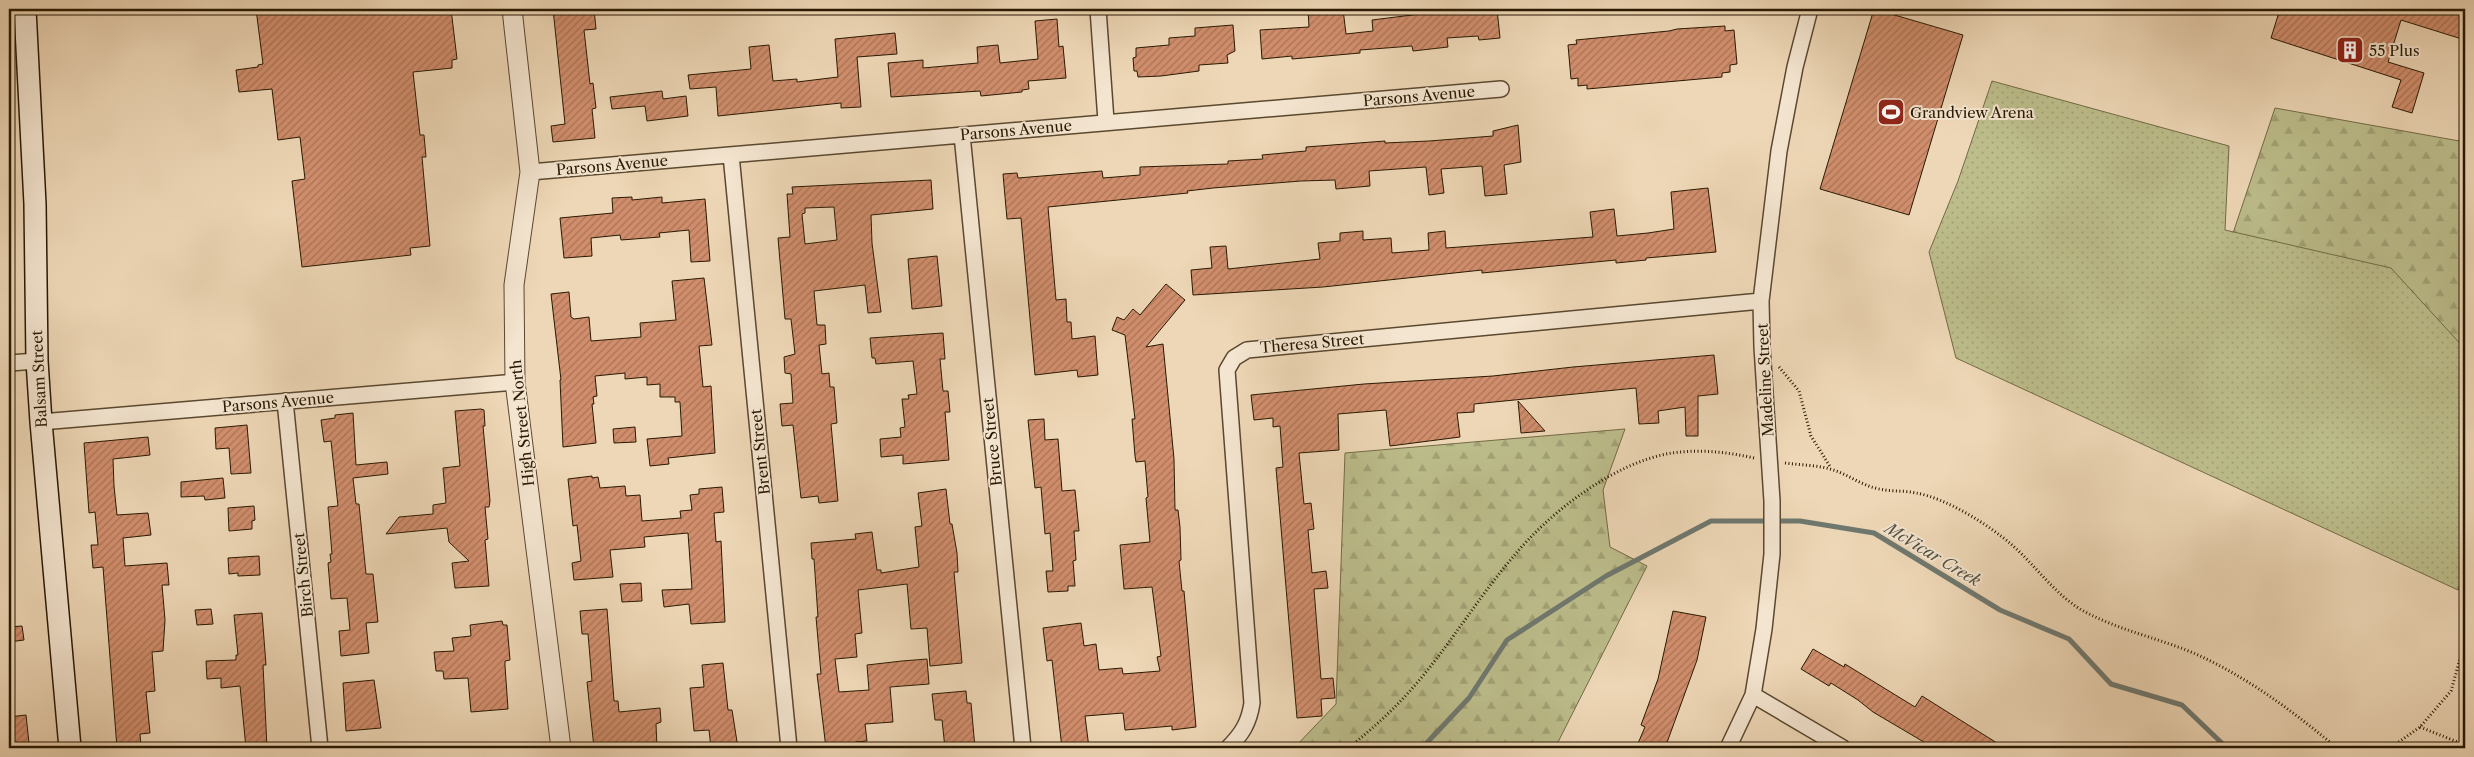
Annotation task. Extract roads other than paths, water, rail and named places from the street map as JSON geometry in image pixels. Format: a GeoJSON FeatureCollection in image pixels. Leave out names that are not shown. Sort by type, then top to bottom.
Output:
{"type":"FeatureCollection","features":[{"type":"Feature","properties":{"kind":"main road","name":"Balsam Street"},"geometry":{"type":"LineString","coordinates":[[25,9],[35,204],[37,360],[70,748]]}},
{"type":"Feature","properties":{"kind":"street","name":"High Street North"},"geometry":{"type":"LineString","coordinates":[[512,9],[530,172],[514,286],[515,382],[561,748]]}},
{"type":"Feature","properties":{"kind":"street"},"geometry":{"type":"LineString","coordinates":[[1098,9],[1106,121]]}},
{"type":"Feature","properties":{"kind":"street","name":"Madeline Street"},"geometry":{"type":"LineString","coordinates":[[1728,748],[1753,696],[1764,629],[1772,554],[1772,501],[1762,347],[1761,301],[1779,151],[1795,67],[1810,9]]}},
{"type":"Feature","properties":{"kind":"street","name":"Parsons Avenue"},"geometry":{"type":"LineString","coordinates":[[530,172],[1106,121],[1501,89]]}},
{"type":"Feature","properties":{"kind":"street","name":"Bruce Street"},"geometry":{"type":"LineString","coordinates":[[962,135],[1023,748]]}},
{"type":"Feature","properties":{"kind":"street","name":"Brent Street"},"geometry":{"type":"LineString","coordinates":[[731,155],[789,748]]}},
{"type":"Feature","properties":{"kind":"street","name":"Theresa Street"},"geometry":{"type":"LineString","coordinates":[[1228,748],[1243,733],[1250,719],[1252,703],[1227,370],[1234,358],[1248,350],[1761,301]]}},
{"type":"Feature","properties":{"kind":"street"},"geometry":{"type":"LineString","coordinates":[[9,363],[37,360]]}},
{"type":"Feature","properties":{"kind":"street","name":"Parsons Avenue"},"geometry":{"type":"LineString","coordinates":[[41,422],[515,382]]}},
{"type":"Feature","properties":{"kind":"street","name":"Birch Street"},"geometry":{"type":"LineString","coordinates":[[285,401],[320,748]]}},
{"type":"Feature","properties":{"kind":"street"},"geometry":{"type":"LineString","coordinates":[[1753,696],[1843,748]]}},
{"type":"Feature","properties":{"kind":"waterway","name":"McVicar Creek"},"geometry":{"type":"LineString","coordinates":[[1422,748],[1469,698],[1507,640],[1606,576],[1711,521],[1800,521],[1874,533],[2000,610],[2069,639],[2111,684],[2182,705],[2227,748]]}},
{"type":"Feature","properties":{"kind":"place","name":"55 Plus"},"geometry":{"type":"Point","coordinates":[2350,50]}},
{"type":"Feature","properties":{"kind":"place","name":"Grandview Arena"},"geometry":{"type":"Point","coordinates":[1891,112]}}]}
